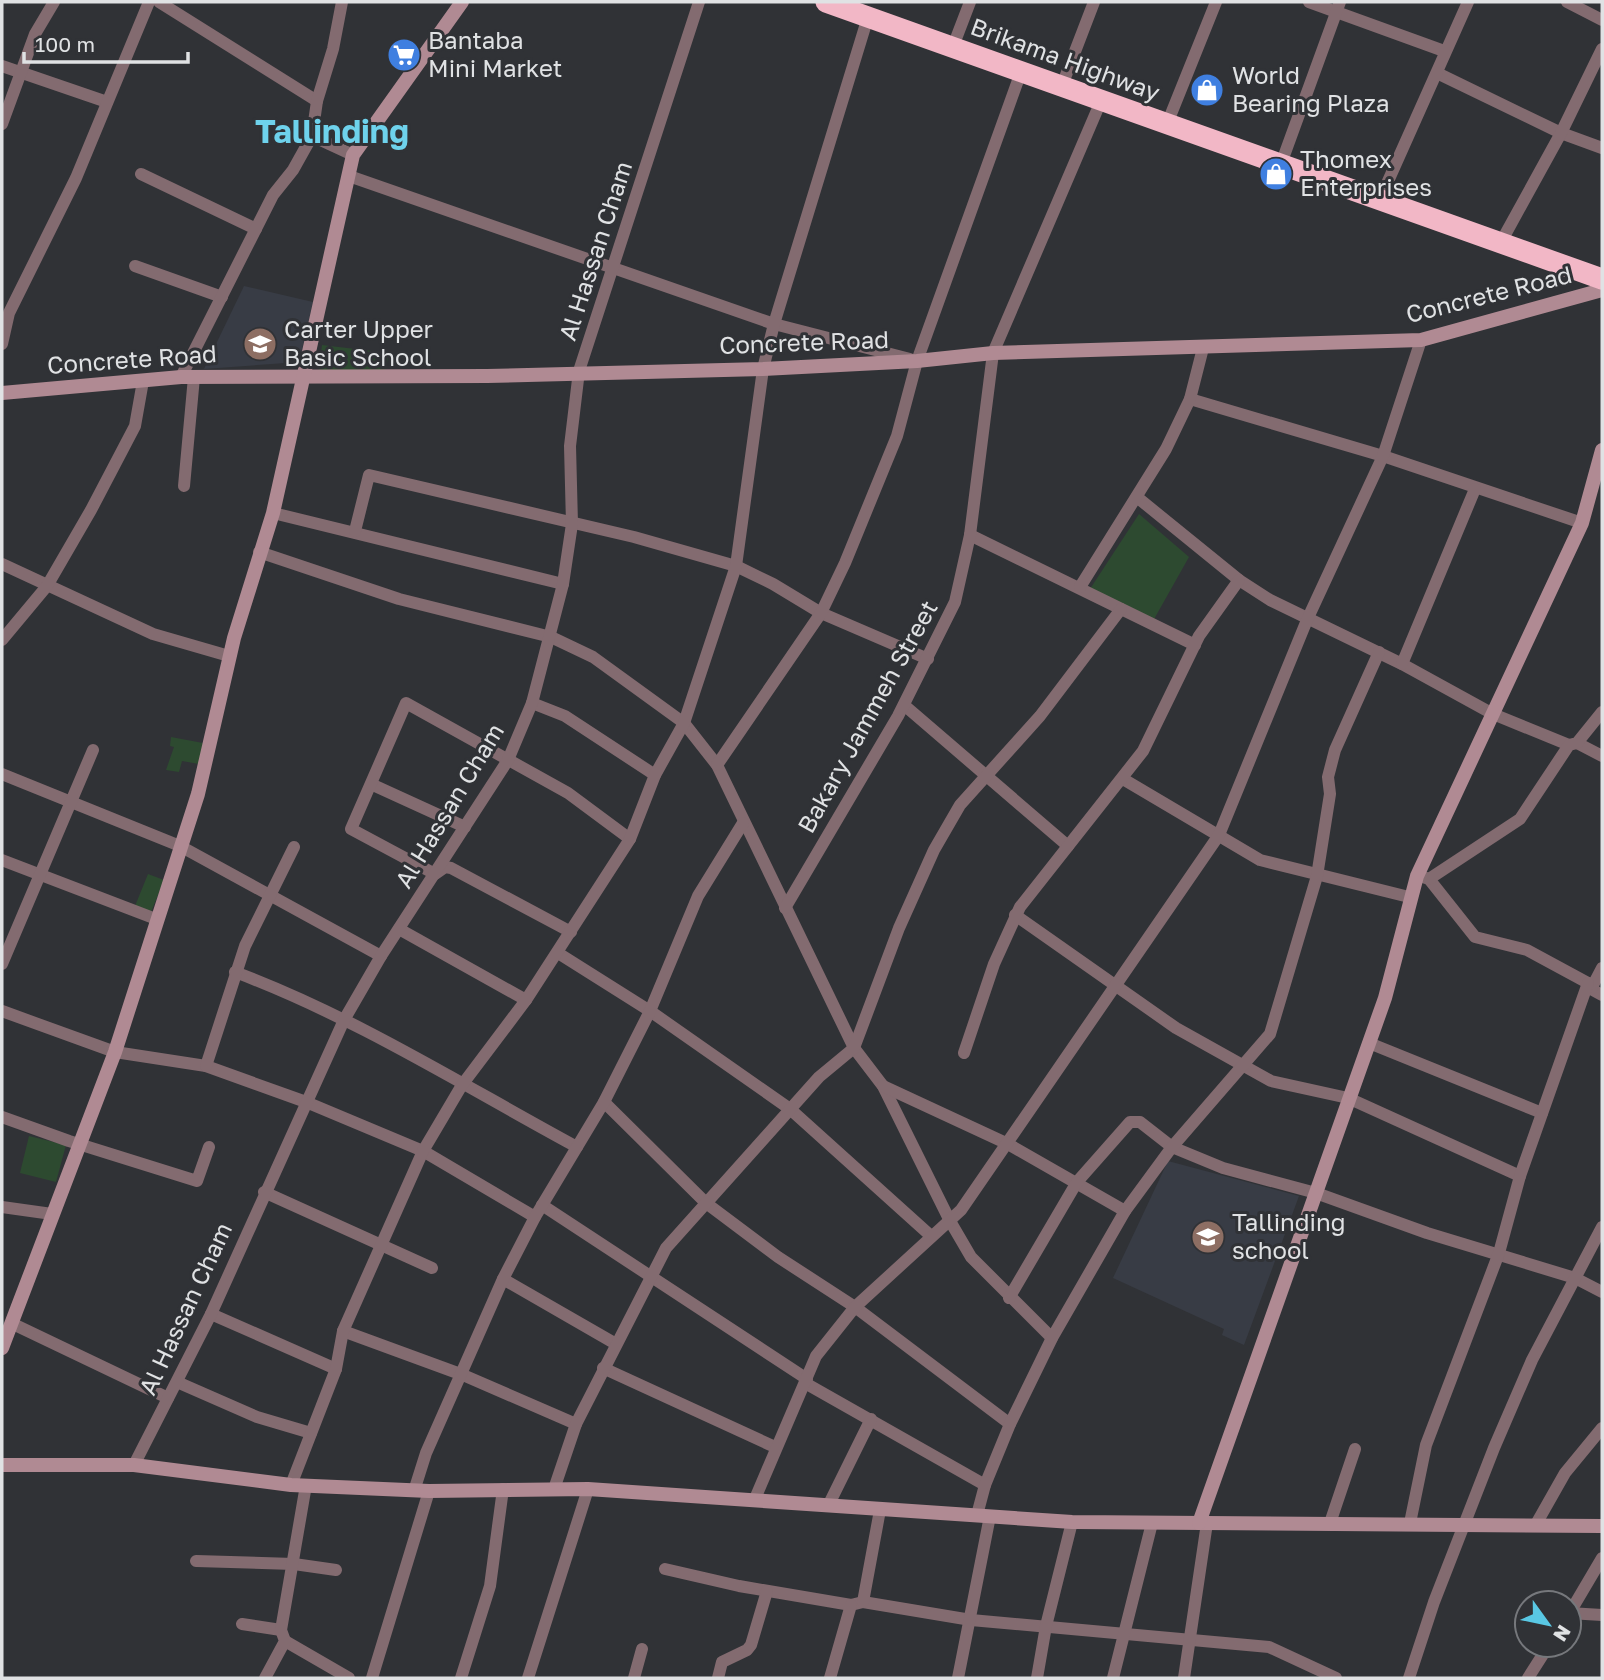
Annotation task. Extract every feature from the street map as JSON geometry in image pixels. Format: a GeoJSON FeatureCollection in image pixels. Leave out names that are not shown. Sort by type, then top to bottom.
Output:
{"type":"FeatureCollection","features":[{"type":"Feature","properties":{"kind":"highway","name":"Brikama Highway"},"geometry":{"type":"LineString","coordinates":[[826,2],[864,9],[957,36],[1602,268]]}},
{"type":"Feature","properties":{"kind":"highway","name":"Brikama Highway"},"geometry":{"type":"LineString","coordinates":[[864,9],[1021,72],[1602,279]]}},
{"type":"Feature","properties":{"kind":"street"},"geometry":{"type":"LineString","coordinates":[[2,124],[35,34],[54,2]]}},
{"type":"Feature","properties":{"kind":"street"},"geometry":{"type":"LineString","coordinates":[[2,344],[9,313],[76,178],[149,2]]}},
{"type":"Feature","properties":{"kind":"street"},"geometry":{"type":"LineString","coordinates":[[159,2],[317,101]]}},
{"type":"Feature","properties":{"kind":"street"},"geometry":{"type":"LineString","coordinates":[[184,486],[188,377],[222,297],[273,195],[293,170],[312,136],[317,101],[333,49],[342,2]]}},
{"type":"Feature","properties":{"kind":"street"},"geometry":{"type":"LineString","coordinates":[[2,1348],[116,1052],[156,919],[198,794],[229,656],[273,513],[353,155],[462,2]]}},
{"type":"Feature","properties":{"kind":"street","name":"Al Hassan Cham"},"geometry":{"type":"LineString","coordinates":[[134,1465],[211,1314],[344,1020],[381,956],[508,760],[532,703],[563,584],[572,524],[570,446],[579,371],[699,2]]}},
{"type":"Feature","properties":{"kind":"street"},"geometry":{"type":"LineString","coordinates":[[957,36],[970,2]]}},
{"type":"Feature","properties":{"kind":"street"},"geometry":{"type":"LineString","coordinates":[[1066,75],[1094,2]]}},
{"type":"Feature","properties":{"kind":"street"},"geometry":{"type":"LineString","coordinates":[[1171,114],[1216,2]]}},
{"type":"Feature","properties":{"kind":"street"},"geometry":{"type":"LineString","coordinates":[[1309,2],[1338,6],[1444,51]]}},
{"type":"Feature","properties":{"kind":"street"},"geometry":{"type":"LineString","coordinates":[[1385,188],[1468,2]]}},
{"type":"Feature","properties":{"kind":"street"},"geometry":{"type":"LineString","coordinates":[[1567,2],[1602,20]]}},
{"type":"Feature","properties":{"kind":"street"},"geometry":{"type":"LineString","coordinates":[[1285,153],[1338,6]]}},
{"type":"Feature","properties":{"kind":"street"},"geometry":{"type":"LineString","coordinates":[[291,1485],[336,1369],[343,1331],[423,1150],[462,1085],[526,1000],[630,839],[655,775],[684,723],[736,566],[763,369],[864,9]]}},
{"type":"Feature","properties":{"kind":"street"},"geometry":{"type":"LineString","coordinates":[[1506,233],[1561,133],[1602,49]]}},
{"type":"Feature","properties":{"kind":"street"},"geometry":{"type":"LineString","coordinates":[[2,66],[107,102]]}},
{"type":"Feature","properties":{"kind":"street"},"geometry":{"type":"LineString","coordinates":[[717,765],[821,613],[845,562],[897,436],[917,361],[1021,72]]}},
{"type":"Feature","properties":{"kind":"street"},"geometry":{"type":"LineString","coordinates":[[1437,73],[1561,133],[1602,148]]}},
{"type":"Feature","properties":{"kind":"street","name":"Bakary Jammeh Street"},"geometry":{"type":"LineString","coordinates":[[785,908],[904,705],[956,602],[970,536],[993,353],[1101,101]]}},
{"type":"Feature","properties":{"kind":"street"},"geometry":{"type":"LineString","coordinates":[[312,136],[353,155]]}},
{"type":"Feature","properties":{"kind":"street"},"geometry":{"type":"LineString","coordinates":[[141,174],[256,229]]}},
{"type":"Feature","properties":{"kind":"street"},"geometry":{"type":"LineString","coordinates":[[349,176],[774,324],[917,361]]}},
{"type":"Feature","properties":{"kind":"street"},"geometry":{"type":"LineString","coordinates":[[135,266],[222,297]]}},
{"type":"Feature","properties":{"kind":"street","name":"Concrete Road"},"geometry":{"type":"LineString","coordinates":[[2,393],[188,377],[304,374],[487,376],[579,371],[763,369],[917,361],[993,353],[1421,340],[1602,290]]}},
{"type":"Feature","properties":{"kind":"street"},"geometry":{"type":"LineString","coordinates":[[754,1501],[775,1447],[817,1356],[855,1307],[950,1221],[1008,1144],[1219,835],[1307,620],[1383,456],[1421,340]]}},
{"type":"Feature","properties":{"kind":"street"},"geometry":{"type":"LineString","coordinates":[[1080,587],[1138,498],[1191,399],[1203,348]]}},
{"type":"Feature","properties":{"kind":"street"},"geometry":{"type":"LineString","coordinates":[[2,640],[47,586],[135,426],[143,381]]}},
{"type":"Feature","properties":{"kind":"street"},"geometry":{"type":"LineString","coordinates":[[1191,399],[1383,456],[1582,523]]}},
{"type":"Feature","properties":{"kind":"street"},"geometry":{"type":"LineString","coordinates":[[1184,1678],[1203,1523],[1348,1098],[1385,998],[1409,897],[1423,877],[1493,714],[1582,523],[1602,450]]}},
{"type":"Feature","properties":{"kind":"street"},"geometry":{"type":"LineString","coordinates":[[355,531],[369,475],[736,566],[773,584],[821,613],[928,659]]}},
{"type":"Feature","properties":{"kind":"street"},"geometry":{"type":"LineString","coordinates":[[1402,664],[1475,489]]}},
{"type":"Feature","properties":{"kind":"street"},"geometry":{"type":"LineString","coordinates":[[1138,498],[1239,580],[1307,620],[1402,664],[1493,714],[1602,756]]}},
{"type":"Feature","properties":{"kind":"street"},"geometry":{"type":"LineString","coordinates":[[273,513],[563,584]]}},
{"type":"Feature","properties":{"kind":"street"},"geometry":{"type":"LineString","coordinates":[[970,536],[1195,645]]}},
{"type":"Feature","properties":{"kind":"street"},"geometry":{"type":"LineString","coordinates":[[259,552],[399,599],[551,637],[593,657],[684,723],[717,765],[854,1048],[883,1086],[950,1221],[971,1257],[1009,1298],[1052,1338]]}},
{"type":"Feature","properties":{"kind":"street"},"geometry":{"type":"LineString","coordinates":[[2,564],[153,634],[229,656]]}},
{"type":"Feature","properties":{"kind":"street"},"geometry":{"type":"LineString","coordinates":[[964,1053],[994,964],[1015,915],[1143,751],[1195,645],[1239,580]]}},
{"type":"Feature","properties":{"kind":"street"},"geometry":{"type":"LineString","coordinates":[[554,1489],[576,1424],[666,1248],[819,1077],[854,1048],[899,928],[934,850],[960,805],[1040,716],[1121,609]]}},
{"type":"Feature","properties":{"kind":"street"},"geometry":{"type":"LineString","coordinates":[[958,1678],[971,1620],[984,1516],[985,1485],[1010,1424],[1052,1338],[1125,1211],[1172,1147],[1240,1065],[1270,1034],[1317,876],[1330,793],[1328,777],[1335,750],[1378,652]]}},
{"type":"Feature","properties":{"kind":"street"},"geometry":{"type":"LineString","coordinates":[[571,932],[451,868],[444,867],[435,874],[351,828],[373,785],[406,703],[568,793],[630,839]]}},
{"type":"Feature","properties":{"kind":"street"},"geometry":{"type":"LineString","coordinates":[[532,703],[565,716],[655,775]]}},
{"type":"Feature","properties":{"kind":"street"},"geometry":{"type":"LineString","coordinates":[[904,705],[1068,846]]}},
{"type":"Feature","properties":{"kind":"street"},"geometry":{"type":"LineString","coordinates":[[1423,877],[1520,819],[1573,744],[1602,712]]}},
{"type":"Feature","properties":{"kind":"street"},"geometry":{"type":"LineString","coordinates":[[2,964],[37,876],[93,750]]}},
{"type":"Feature","properties":{"kind":"street"},"geometry":{"type":"LineString","coordinates":[[2,774],[180,846],[381,956]]}},
{"type":"Feature","properties":{"kind":"street"},"geometry":{"type":"LineString","coordinates":[[1123,779],[1260,860],[1409,897]]}},
{"type":"Feature","properties":{"kind":"street"},"geometry":{"type":"LineString","coordinates":[[373,785],[465,827]]}},
{"type":"Feature","properties":{"kind":"street"},"geometry":{"type":"LineString","coordinates":[[372,1678],[422,1491],[426,1454],[503,1279],[535,1217],[604,1102],[650,1011],[698,896],[743,822]]}},
{"type":"Feature","properties":{"kind":"street"},"geometry":{"type":"LineString","coordinates":[[206,1066],[235,972],[268,894],[294,847]]}},
{"type":"Feature","properties":{"kind":"street"},"geometry":{"type":"LineString","coordinates":[[2,860],[37,876],[156,919]]}},
{"type":"Feature","properties":{"kind":"street"},"geometry":{"type":"LineString","coordinates":[[1423,877],[1475,937],[1527,950],[1594,989]]}},
{"type":"Feature","properties":{"kind":"street"},"geometry":{"type":"LineString","coordinates":[[1015,915],[1175,1028],[1240,1065],[1271,1081],[1348,1098],[1520,1176]]}},
{"type":"Feature","properties":{"kind":"street"},"geometry":{"type":"LineString","coordinates":[[399,929],[526,1000]]}},
{"type":"Feature","properties":{"kind":"street"},"geometry":{"type":"LineString","coordinates":[[558,953],[650,1011],[790,1109],[931,1236]]}},
{"type":"Feature","properties":{"kind":"street"},"geometry":{"type":"LineString","coordinates":[[1410,1523],[1426,1444],[1499,1253],[1520,1176],[1542,1112],[1602,968]]}},
{"type":"Feature","properties":{"kind":"street"},"geometry":{"type":"LineString","coordinates":[[235,972],[280,989],[344,1020],[577,1147]]}},
{"type":"Feature","properties":{"kind":"street"},"geometry":{"type":"LineString","coordinates":[[2,1011],[116,1052],[206,1066],[306,1101],[423,1150],[535,1217]]}},
{"type":"Feature","properties":{"kind":"street"},"geometry":{"type":"LineString","coordinates":[[1369,1043],[1542,1112]]}},
{"type":"Feature","properties":{"kind":"street"},"geometry":{"type":"LineString","coordinates":[[883,1086],[1008,1144],[1125,1211]]}},
{"type":"Feature","properties":{"kind":"street"},"geometry":{"type":"LineString","coordinates":[[604,1102],[706,1203],[778,1257],[855,1307],[1010,1424]]}},
{"type":"Feature","properties":{"kind":"street"},"geometry":{"type":"LineString","coordinates":[[2,1116],[197,1181],[209,1147]]}},
{"type":"Feature","properties":{"kind":"street"},"geometry":{"type":"LineString","coordinates":[[1009,1298],[1077,1182],[1130,1122],[1140,1122],[1172,1147],[1223,1168],[1316,1193],[1427,1233],[1574,1278],[1602,1292]]}},
{"type":"Feature","properties":{"kind":"street"},"geometry":{"type":"LineString","coordinates":[[264,1192],[432,1268]]}},
{"type":"Feature","properties":{"kind":"street"},"geometry":{"type":"LineString","coordinates":[[542,1205],[806,1381],[985,1485]]}},
{"type":"Feature","properties":{"kind":"street"},"geometry":{"type":"LineString","coordinates":[[2,1207],[52,1214]]}},
{"type":"Feature","properties":{"kind":"street"},"geometry":{"type":"LineString","coordinates":[[1409,1678],[1434,1602],[1532,1360],[1602,1227]]}},
{"type":"Feature","properties":{"kind":"street"},"geometry":{"type":"LineString","coordinates":[[503,1279],[616,1344]]}},
{"type":"Feature","properties":{"kind":"street"},"geometry":{"type":"LineString","coordinates":[[211,1314],[336,1369]]}},
{"type":"Feature","properties":{"kind":"street"},"geometry":{"type":"LineString","coordinates":[[11,1323],[168,1398]]}},
{"type":"Feature","properties":{"kind":"street"},"geometry":{"type":"LineString","coordinates":[[343,1331],[463,1375],[576,1424]]}},
{"type":"Feature","properties":{"kind":"street"},"geometry":{"type":"LineString","coordinates":[[603,1368],[775,1447]]}},
{"type":"Feature","properties":{"kind":"street"},"geometry":{"type":"LineString","coordinates":[[177,1382],[257,1417],[311,1433]]}},
{"type":"Feature","properties":{"kind":"street"},"geometry":{"type":"LineString","coordinates":[[828,1506],[872,1419]]}},
{"type":"Feature","properties":{"kind":"street"},"geometry":{"type":"LineString","coordinates":[[1535,1526],[1565,1472],[1602,1428]]}},
{"type":"Feature","properties":{"kind":"street"},"geometry":{"type":"LineString","coordinates":[[1330,1523],[1355,1449]]}},
{"type":"Feature","properties":{"kind":"street"},"geometry":{"type":"LineString","coordinates":[[2,1465],[134,1465],[291,1485],[422,1491],[588,1489],[1072,1522],[1602,1525]]}},
{"type":"Feature","properties":{"kind":"street"},"geometry":{"type":"LineString","coordinates":[[265,1678],[283,1636],[306,1485]]}},
{"type":"Feature","properties":{"kind":"street"},"geometry":{"type":"LineString","coordinates":[[461,1678],[490,1586],[503,1489]]}},
{"type":"Feature","properties":{"kind":"street"},"geometry":{"type":"LineString","coordinates":[[528,1678],[588,1489]]}},
{"type":"Feature","properties":{"kind":"street"},"geometry":{"type":"LineString","coordinates":[[830,1678],[857,1603],[880,1510]]}},
{"type":"Feature","properties":{"kind":"street"},"geometry":{"type":"LineString","coordinates":[[1037,1678],[1046,1626],[1072,1522]]}},
{"type":"Feature","properties":{"kind":"street"},"geometry":{"type":"LineString","coordinates":[[1113,1678],[1152,1523]]}},
{"type":"Feature","properties":{"kind":"street"},"geometry":{"type":"LineString","coordinates":[[1583,1590],[1602,1558]]}},
{"type":"Feature","properties":{"kind":"street"},"geometry":{"type":"LineString","coordinates":[[196,1561],[294,1564],[336,1570]]}},
{"type":"Feature","properties":{"kind":"street"},"geometry":{"type":"LineString","coordinates":[[665,1569],[766,1591],[971,1620],[1269,1647],[1336,1678]]}},
{"type":"Feature","properties":{"kind":"street"},"geometry":{"type":"LineString","coordinates":[[718,1678],[722,1662],[747,1650],[751,1645],[766,1591]]}},
{"type":"Feature","properties":{"kind":"street"},"geometry":{"type":"LineString","coordinates":[[1583,1614],[1602,1615]]}},
{"type":"Feature","properties":{"kind":"street"},"geometry":{"type":"LineString","coordinates":[[242,1624],[283,1636],[349,1678]]}},
{"type":"Feature","properties":{"kind":"street"},"geometry":{"type":"LineString","coordinates":[[634,1678],[642,1649]]}},
{"type":"Feature","properties":{"kind":"street"},"geometry":{"type":"LineString","coordinates":[[1528,1678],[1540,1659]]}},
{"type":"Feature","properties":{"kind":"shaded area","name":"Carter Upper Basic School"},"geometry":{"type":"Polygon","coordinates":[[[244,286],[313,302],[299,362],[204,369],[244,286]]]}},
{"type":"Feature","properties":{"kind":"shaded area","name":"Tallinding school"},"geometry":{"type":"Polygon","coordinates":[[[1168,1161],[1299,1196],[1244,1345],[1222,1335],[1224,1329],[1113,1278],[1168,1161]]]}},
{"type":"Feature","properties":{"kind":"green space"},"geometry":{"type":"Polygon","coordinates":[[[322,345],[389,353],[385,373],[318,375],[322,345]]]}},
{"type":"Feature","properties":{"kind":"green space"},"geometry":{"type":"Polygon","coordinates":[[[1139,514],[1189,557],[1153,621],[1090,589],[1139,514]]]}},
{"type":"Feature","properties":{"kind":"green space"},"geometry":{"type":"Polygon","coordinates":[[[171,737],[203,743],[199,764],[182,761],[179,772],[166,770],[174,747],[170,746],[171,737]]]}},
{"type":"Feature","properties":{"kind":"green space"},"geometry":{"type":"Polygon","coordinates":[[[148,874],[164,880],[151,912],[135,906],[148,874]]]}},
{"type":"Feature","properties":{"kind":"green space"},"geometry":{"type":"Polygon","coordinates":[[[29,1136],[66,1145],[56,1182],[20,1173],[29,1136]]]}},
{"type":"Feature","properties":{"kind":"place","name":"Bantaba Mini Market"},"geometry":{"type":"Point","coordinates":[404,55]}},
{"type":"Feature","properties":{"kind":"place","name":"World Bearing Plaza"},"geometry":{"type":"Point","coordinates":[1207,90]}},
{"type":"Feature","properties":{"kind":"place","name":"Thomex Enterprises"},"geometry":{"type":"Point","coordinates":[1276,174]}},
{"type":"Feature","properties":{"kind":"place","name":"Carter Upper Basic School"},"geometry":{"type":"Point","coordinates":[260,344]}},
{"type":"Feature","properties":{"kind":"place","name":"Tallinding school"},"geometry":{"type":"Point","coordinates":[1208,1237]}},
{"type":"Feature","properties":{"kind":"district","name":"Tallinding"},"geometry":{"type":"Point","coordinates":[332,132]}}]}
